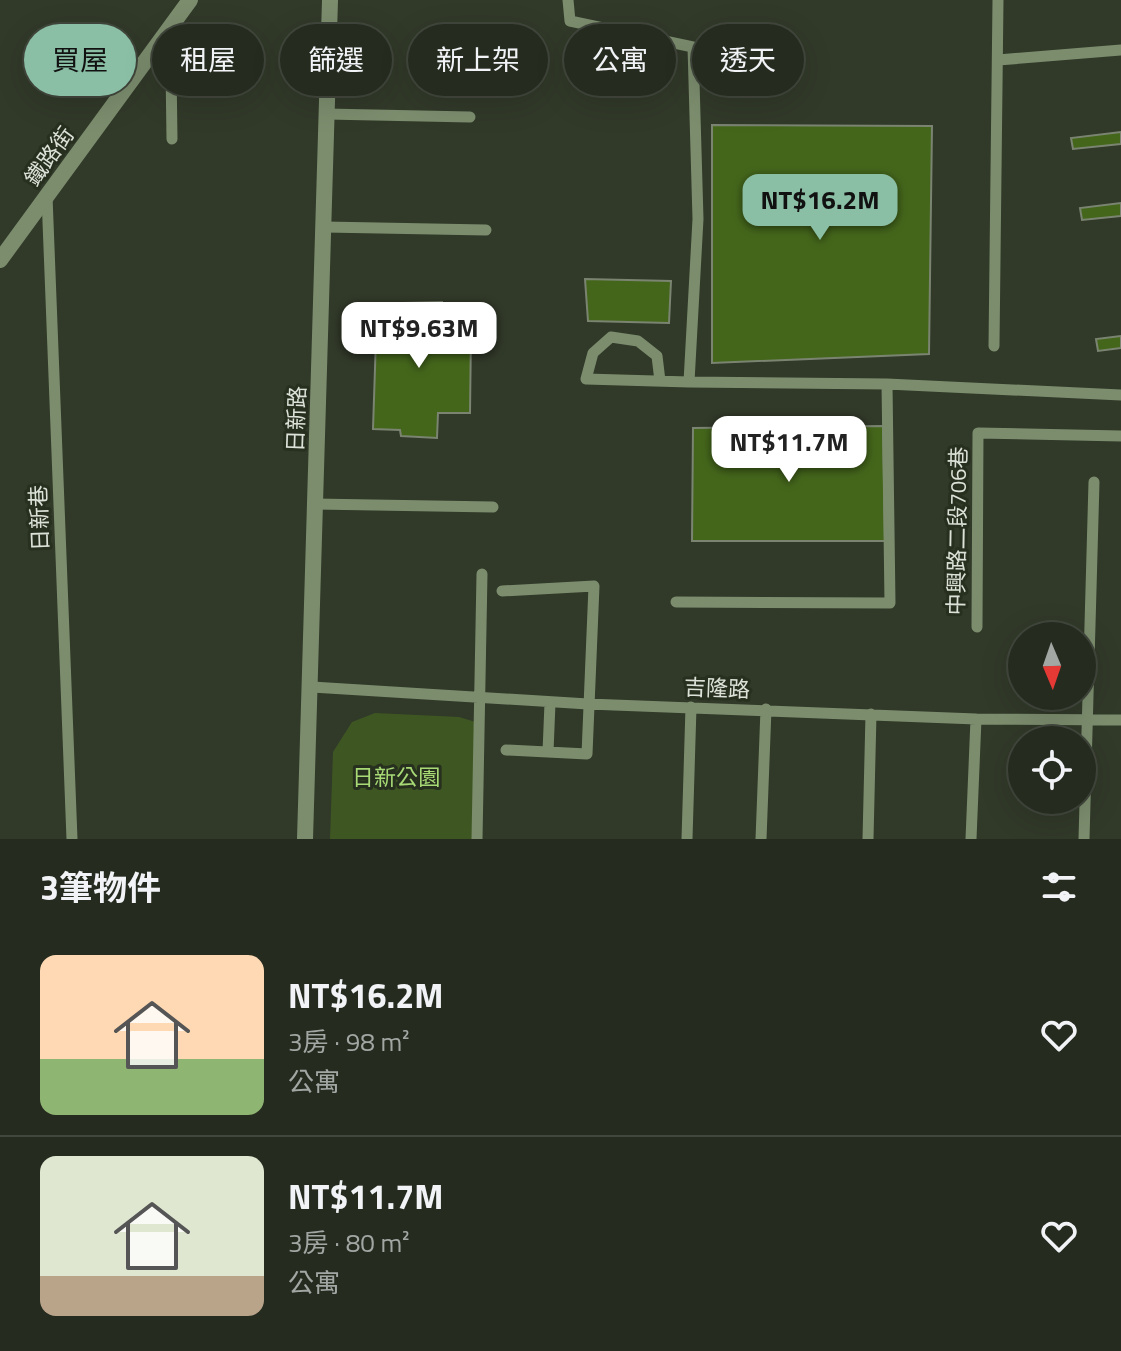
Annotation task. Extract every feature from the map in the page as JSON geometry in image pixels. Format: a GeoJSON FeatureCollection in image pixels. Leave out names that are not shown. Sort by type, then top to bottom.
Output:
{"type":"FeatureCollection","features":[{"type":"Feature","properties":{"kind":"street","name":"鐵路街"},"geometry":{"type":"LineString","coordinates":[[172,24],[190,0]]}},
{"type":"Feature","properties":{"kind":"street","name":"日新路"},"geometry":{"type":"LineString","coordinates":[[305,839],[312,687],[330,0]]}},
{"type":"Feature","properties":{"kind":"street","name":"鐵路街"},"geometry":{"type":"LineString","coordinates":[[0,260],[152,52]]}},
{"type":"Feature","properties":{"kind":"lane"},"geometry":{"type":"LineString","coordinates":[[568,0],[570,21],[693,47],[698,219],[689,382]]}},
{"type":"Feature","properties":{"kind":"lane"},"geometry":{"type":"LineString","coordinates":[[994,346],[998,0]]}},
{"type":"Feature","properties":{"kind":"lane"},"geometry":{"type":"LineString","coordinates":[[998,60],[1121,50]]}},
{"type":"Feature","properties":{"kind":"lane"},"geometry":{"type":"LineString","coordinates":[[171,96],[172,139]]}},
{"type":"Feature","properties":{"kind":"lane"},"geometry":{"type":"LineString","coordinates":[[326,114],[470,117]]}},
{"type":"Feature","properties":{"kind":"lane","name":"日新巷"},"geometry":{"type":"LineString","coordinates":[[47,196],[72,839]]}},
{"type":"Feature","properties":{"kind":"lane"},"geometry":{"type":"LineString","coordinates":[[325,227],[486,230]]}},
{"type":"Feature","properties":{"kind":"lane"},"geometry":{"type":"LineString","coordinates":[[660,381],[657,356],[638,341],[611,337],[593,353],[586,379],[689,382],[887,384],[1121,395]]}},
{"type":"Feature","properties":{"kind":"lane"},"geometry":{"type":"LineString","coordinates":[[676,602],[890,603],[887,384]]}},
{"type":"Feature","properties":{"kind":"lane","name":"中興路二段706巷"},"geometry":{"type":"LineString","coordinates":[[977,627],[978,433],[1121,436]]}},
{"type":"Feature","properties":{"kind":"lane"},"geometry":{"type":"LineString","coordinates":[[1084,839],[1094,482]]}},
{"type":"Feature","properties":{"kind":"lane"},"geometry":{"type":"LineString","coordinates":[[315,504],[493,507]]}},
{"type":"Feature","properties":{"kind":"lane"},"geometry":{"type":"LineString","coordinates":[[477,839],[477,699],[482,574]]}},
{"type":"Feature","properties":{"kind":"lane"},"geometry":{"type":"LineString","coordinates":[[502,591],[594,586],[587,754],[506,750]]}},
{"type":"Feature","properties":{"kind":"lane","name":"吉隆路"},"geometry":{"type":"LineString","coordinates":[[312,687],[550,703],[976,719],[1121,720]]}},
{"type":"Feature","properties":{"kind":"lane"},"geometry":{"type":"LineString","coordinates":[[548,752],[550,703]]}},
{"type":"Feature","properties":{"kind":"lane"},"geometry":{"type":"LineString","coordinates":[[687,839],[691,707]]}},
{"type":"Feature","properties":{"kind":"lane"},"geometry":{"type":"LineString","coordinates":[[761,839],[766,709]]}},
{"type":"Feature","properties":{"kind":"lane"},"geometry":{"type":"LineString","coordinates":[[868,839],[871,714]]}},
{"type":"Feature","properties":{"kind":"lane"},"geometry":{"type":"LineString","coordinates":[[971,839],[976,719]]}},
{"type":"Feature","properties":{"kind":"green space","name":"日新公園"},"geometry":{"type":"Polygon","coordinates":[[[375,713],[459,717],[479,723],[475,839],[330,839],[333,752],[352,722],[375,713]]]}},
{"type":"Feature","properties":{"kind":"building"},"geometry":{"type":"Polygon","coordinates":[[[712,125],[932,126],[929,354],[712,363],[712,125]]]}},
{"type":"Feature","properties":{"kind":"building"},"geometry":{"type":"Polygon","coordinates":[[[1121,132],[1121,144],[1073,149],[1071,138],[1121,132]]]}},
{"type":"Feature","properties":{"kind":"building"},"geometry":{"type":"Polygon","coordinates":[[[1121,203],[1121,216],[1082,220],[1080,208],[1121,203]]]}},
{"type":"Feature","properties":{"kind":"building"},"geometry":{"type":"Polygon","coordinates":[[[585,279],[671,281],[669,323],[588,321],[585,279]]]}},
{"type":"Feature","properties":{"kind":"building"},"geometry":{"type":"Polygon","coordinates":[[[442,302],[443,332],[471,332],[470,413],[438,413],[437,438],[401,436],[400,430],[373,429],[377,308],[405,308],[404,303],[442,302]]]}},
{"type":"Feature","properties":{"kind":"building"},"geometry":{"type":"Polygon","coordinates":[[[1121,336],[1121,348],[1098,351],[1096,339],[1121,336]]]}},
{"type":"Feature","properties":{"kind":"building"},"geometry":{"type":"Polygon","coordinates":[[[883,426],[885,541],[692,541],[693,428],[883,426]]]}}]}
